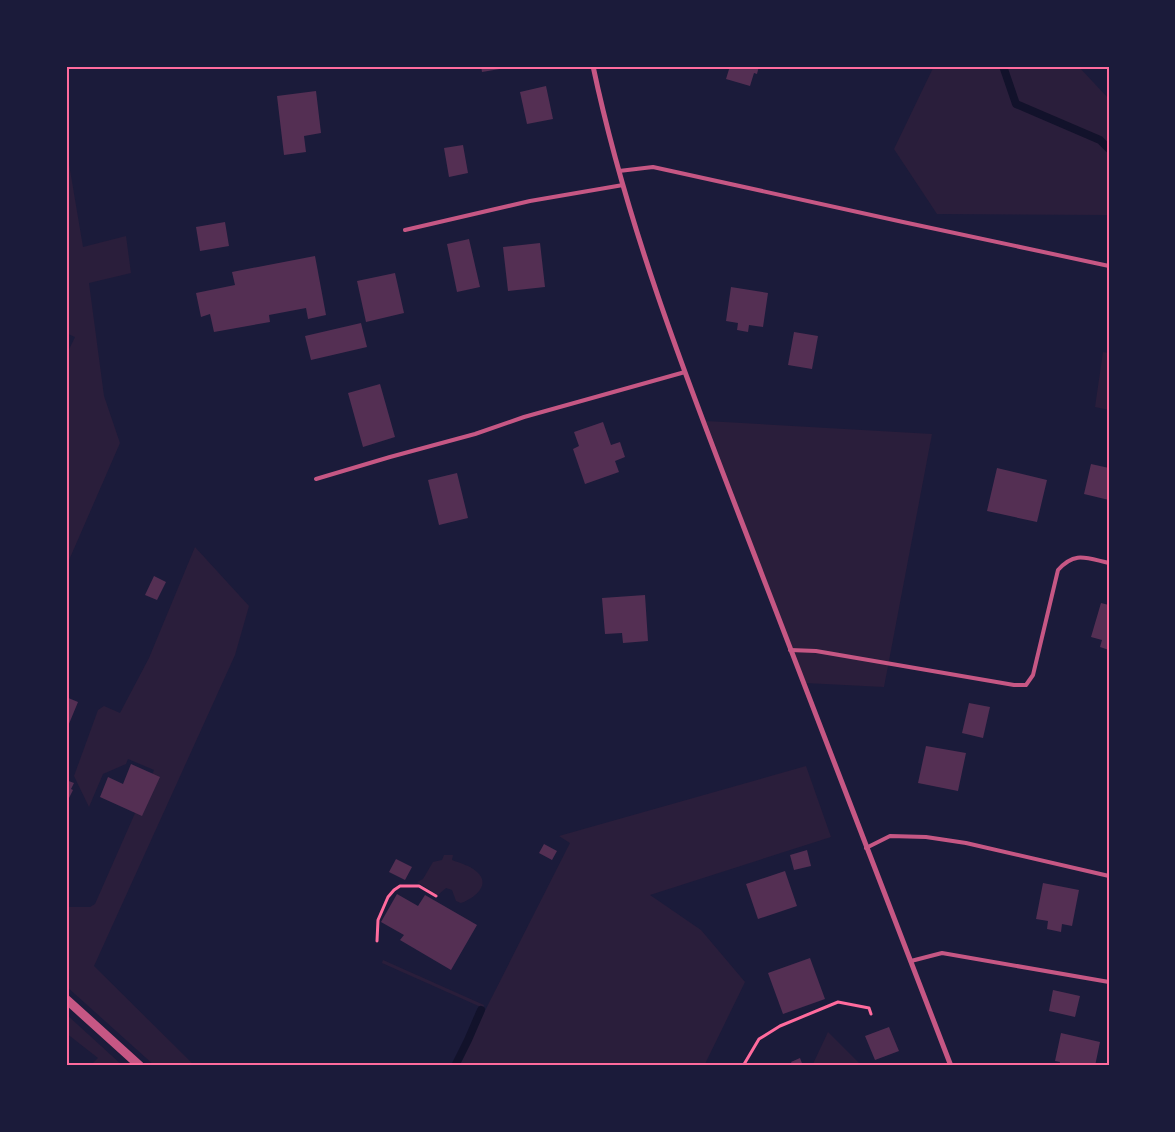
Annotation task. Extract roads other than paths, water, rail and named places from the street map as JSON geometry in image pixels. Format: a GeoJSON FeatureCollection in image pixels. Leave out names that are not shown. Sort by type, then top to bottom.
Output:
{"type":"FeatureCollection","features":[{"type":"Feature","properties":{"kind":"street"},"geometry":{"type":"LineString","coordinates":[[593,66],[640,246],[685,372],[951,1066]]}},
{"type":"Feature","properties":{"kind":"street"},"geometry":{"type":"LineString","coordinates":[[66,999],[140,1066]]}},
{"type":"Feature","properties":{"kind":"lane"},"geometry":{"type":"LineString","coordinates":[[619,171],[653,166],[1109,266]]}},
{"type":"Feature","properties":{"kind":"lane"},"geometry":{"type":"LineString","coordinates":[[406,230],[530,201],[623,185]]}},
{"type":"Feature","properties":{"kind":"lane"},"geometry":{"type":"LineString","coordinates":[[316,480],[390,457],[475,434],[524,417],[685,372]]}},
{"type":"Feature","properties":{"kind":"lane"},"geometry":{"type":"LineString","coordinates":[[790,650],[816,651],[1014,685],[1026,684],[1033,675],[1058,570],[1066,562],[1078,556],[1109,563]]}},
{"type":"Feature","properties":{"kind":"lane"},"geometry":{"type":"LineString","coordinates":[[866,848],[890,836],[926,837],[1109,876]]}},
{"type":"Feature","properties":{"kind":"lane"},"geometry":{"type":"LineString","coordinates":[[911,962],[942,952],[1109,982]]}},
{"type":"Feature","properties":{"kind":"waterway"},"geometry":{"type":"LineString","coordinates":[[1003,66],[1016,104],[1100,140],[1109,149]]}},
{"type":"Feature","properties":{"kind":"waterway"},"geometry":{"type":"LineString","coordinates":[[455,1066],[481,1010]]}}]}
